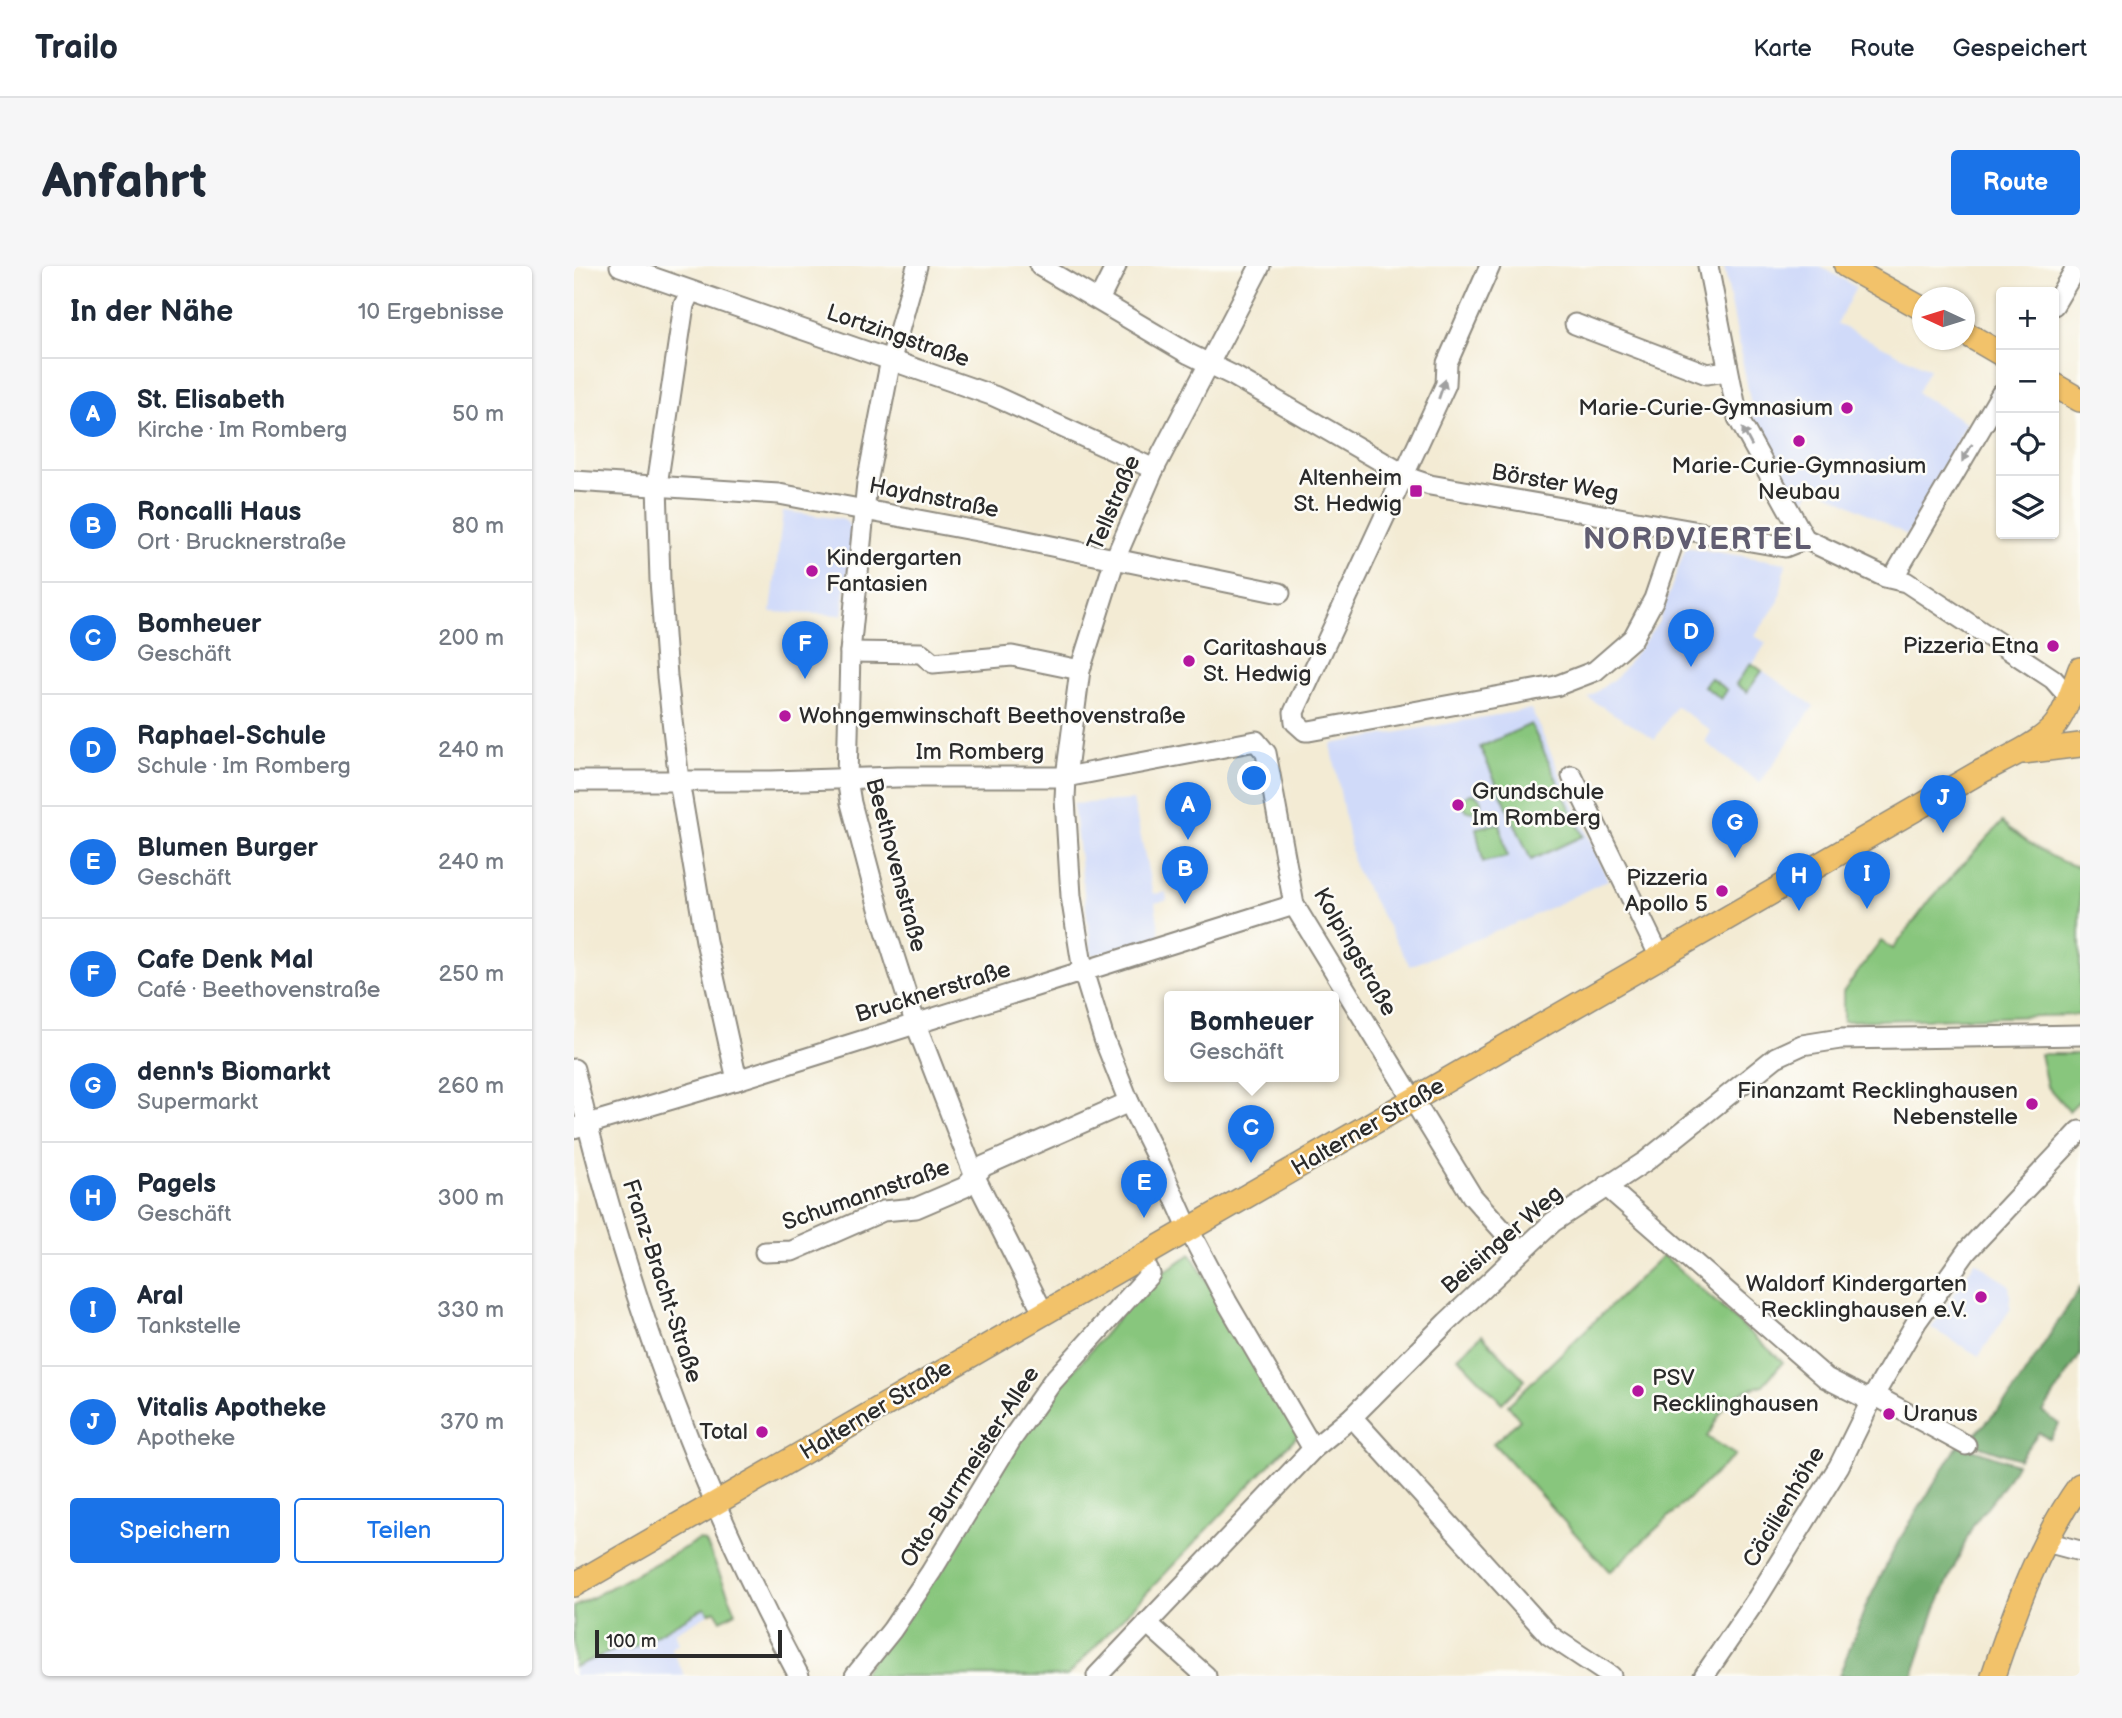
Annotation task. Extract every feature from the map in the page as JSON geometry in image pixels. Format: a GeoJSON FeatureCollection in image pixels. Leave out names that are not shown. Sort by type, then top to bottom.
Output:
{"type":"FeatureCollection","features":[{"type":"Feature","properties":{"kind":"main road"},"geometry":{"type":"LineString","coordinates":[[1846,266],[1912,303]]}},
{"type":"Feature","properties":{"kind":"main road"},"geometry":{"type":"LineString","coordinates":[[1975,339],[1996,351]]}},
{"type":"Feature","properties":{"kind":"main road"},"geometry":{"type":"LineString","coordinates":[[2059,388],[2080,400]]}},
{"type":"Feature","properties":{"kind":"main road","name":"Halterner Straße"},"geometry":{"type":"LineString","coordinates":[[574,1585],[1042,1312],[1415,1100],[1978,772],[2016,753],[2051,730],[2075,706],[2080,669]]}},
{"type":"Feature","properties":{"kind":"main road","name":"Halterner Straße"},"geometry":{"type":"LineString","coordinates":[[2016,753],[2080,745]]}},
{"type":"Feature","properties":{"kind":"main road"},"geometry":{"type":"LineString","coordinates":[[1993,1676],[2019,1604],[2046,1542],[2080,1485]]}},
{"type":"Feature","properties":{"kind":"street","name":"Lortzingstraße"},"geometry":{"type":"LineString","coordinates":[[620,266],[994,396],[1154,469]]}},
{"type":"Feature","properties":{"kind":"street","name":"Beethovenstraße"},"geometry":{"type":"LineString","coordinates":[[917,266],[891,359],[867,483],[850,652],[847,779],[850,803],[880,912],[915,1023],[975,1177],[1042,1312]]}},
{"type":"Feature","properties":{"kind":"street","name":"Börster Weg"},"geometry":{"type":"LineString","coordinates":[[1040,266],[1210,365],[1280,402],[1402,475],[1430,485],[1785,547],[1805,538]]}},
{"type":"Feature","properties":{"kind":"street"},"geometry":{"type":"LineString","coordinates":[[1100,300],[1116,266]]}},
{"type":"Feature","properties":{"kind":"street","name":"Tellstraße"},"geometry":{"type":"LineString","coordinates":[[1261,266],[1154,469],[1115,559],[1080,670],[1066,777],[1071,896],[1083,971],[1104,1039],[1129,1102],[1189,1230],[1227,1303],[1312,1449]]}},
{"type":"Feature","properties":{"kind":"street"},"geometry":{"type":"LineString","coordinates":[[1490,266],[1447,363],[1446,384],[1294,712],[1295,722],[1305,731],[1322,729],[1538,689],[1595,671],[1633,638],[1654,599],[1678,529]]}},
{"type":"Feature","properties":{"kind":"street"},"geometry":{"type":"LineString","coordinates":[[1708,266],[1727,371],[1741,425],[1805,538],[1885,577],[1906,582],[2053,678],[2075,706]]}},
{"type":"Feature","properties":{"kind":"street"},"geometry":{"type":"LineString","coordinates":[[2059,297],[2077,266]]}},
{"type":"Feature","properties":{"kind":"street"},"geometry":{"type":"LineString","coordinates":[[690,292],[684,305],[657,485],[667,676],[679,781],[706,941],[737,1080]]}},
{"type":"Feature","properties":{"kind":"street"},"geometry":{"type":"LineString","coordinates":[[1575,324],[1707,374],[1727,371]]}},
{"type":"Feature","properties":{"kind":"street"},"geometry":{"type":"LineString","coordinates":[[1893,578],[1996,403]]}},
{"type":"Feature","properties":{"kind":"street","name":"Haydnstraße"},"geometry":{"type":"LineString","coordinates":[[574,481],[779,494],[1280,593]]}},
{"type":"Feature","properties":{"kind":"street"},"geometry":{"type":"LineString","coordinates":[[850,652],[921,653],[933,663],[1012,656],[1080,670]]}},
{"type":"Feature","properties":{"kind":"street","name":"Im Romberg"},"geometry":{"type":"LineString","coordinates":[[574,781],[1066,777],[1256,741]]}},
{"type":"Feature","properties":{"kind":"street","name":"Kolpingstraße"},"geometry":{"type":"LineString","coordinates":[[1256,741],[1266,753],[1294,905],[1472,1196],[1521,1251]]}},
{"type":"Feature","properties":{"kind":"street"},"geometry":{"type":"LineString","coordinates":[[1572,776],[1660,957]]}},
{"type":"Feature","properties":{"kind":"street","name":"Brucknerstraße"},"geometry":{"type":"LineString","coordinates":[[580,1126],[737,1080],[1294,905]]}},
{"type":"Feature","properties":{"kind":"street","name":"Beisinger Weg"},"geometry":{"type":"LineString","coordinates":[[1097,1676],[1312,1449],[1352,1417],[1521,1251],[1553,1222],[1646,1161],[1776,1058],[1802,1045],[1840,1039],[2080,1035]]}},
{"type":"Feature","properties":{"kind":"street","name":"Franz-Bracht-Straße"},"geometry":{"type":"LineString","coordinates":[[574,1069],[580,1126],[641,1310],[715,1504]]}},
{"type":"Feature","properties":{"kind":"street","name":"Schumannstraße"},"geometry":{"type":"LineString","coordinates":[[765,1252],[792,1251],[883,1211],[916,1208],[965,1187],[984,1167],[1129,1102]]}},
{"type":"Feature","properties":{"kind":"street","name":"Cäcilienhöhe"},"geometry":{"type":"LineString","coordinates":[[1704,1676],[1758,1597],[1839,1466],[1872,1398],[1912,1330],[1966,1251],[2076,1143]]}},
{"type":"Feature","properties":{"kind":"street"},"geometry":{"type":"LineString","coordinates":[[1606,1186],[1826,1378],[1966,1445]]}},
{"type":"Feature","properties":{"kind":"street","name":"Otto-Burrmeister-Allee"},"geometry":{"type":"LineString","coordinates":[[855,1676],[892,1630],[931,1572],[1011,1440],[1052,1382],[1150,1274],[1141,1257]]}},
{"type":"Feature","properties":{"kind":"street"},"geometry":{"type":"LineString","coordinates":[[1352,1417],[1549,1635],[1611,1676]]}},
{"type":"Feature","properties":{"kind":"street"},"geometry":{"type":"LineString","coordinates":[[715,1504],[766,1614],[799,1676]]}},
{"type":"Feature","properties":{"kind":"street"},"geometry":{"type":"LineString","coordinates":[[2046,1542],[2080,1551]]}},
{"type":"Feature","properties":{"kind":"street"},"geometry":{"type":"LineString","coordinates":[[1147,1623],[1206,1676]]}},
{"type":"Feature","properties":{"kind":"shaded area","name":"Marie-Curie-Gymnasium"},"geometry":{"type":"Polygon","coordinates":[[[1724,266],[1820,266],[1856,287],[1837,324],[1929,369],[1917,393],[1967,423],[1907,535],[1814,485],[1801,509],[1756,431],[1724,266]]]}},
{"type":"Feature","properties":{"kind":"shaded area","name":"Kindergarten Fantasien"},"geometry":{"type":"Polygon","coordinates":[[[783,511],[841,519],[846,521],[853,531],[842,615],[771,612],[783,511]]]}},
{"type":"Feature","properties":{"kind":"shaded area"},"geometry":{"type":"Polygon","coordinates":[[[1686,547],[1786,563],[1779,601],[1755,636],[1766,643],[1753,664],[1814,706],[1760,783],[1705,742],[1711,731],[1676,706],[1655,739],[1588,698],[1618,676],[1658,623],[1686,547]]]}},
{"type":"Feature","properties":{"kind":"shaded area","name":"Grundschule Im Romberg"},"geometry":{"type":"Polygon","coordinates":[[[1531,709],[1608,880],[1522,921],[1410,966],[1354,866],[1331,744],[1531,709]]]}},
{"type":"Feature","properties":{"kind":"shaded area"},"geometry":{"type":"Polygon","coordinates":[[[1133,800],[1153,894],[1166,892],[1167,900],[1155,903],[1160,937],[1092,956],[1073,804],[1133,800]]]}},
{"type":"Feature","properties":{"kind":"shaded area","name":"Waldorf Kindergarten Recklinghausen e.V."},"geometry":{"type":"Polygon","coordinates":[[[1975,1261],[2009,1285],[2011,1308],[1979,1356],[1931,1328],[1975,1261]]]}},
{"type":"Feature","properties":{"kind":"shaded area"},"geometry":{"type":"Polygon","coordinates":[[[727,1603],[675,1633],[679,1643],[671,1648],[685,1676],[574,1676],[574,1618],[727,1603]]]}},
{"type":"Feature","properties":{"kind":"green space"},"geometry":{"type":"Polygon","coordinates":[[[1751,663],[1762,671],[1747,692],[1736,684],[1751,663]]]}},
{"type":"Feature","properties":{"kind":"green space"},"geometry":{"type":"Polygon","coordinates":[[[1710,678],[1727,690],[1721,699],[1704,686],[1710,678]]]}},
{"type":"Feature","properties":{"kind":"green space"},"geometry":{"type":"Polygon","coordinates":[[[1531,724],[1583,836],[1531,860],[1480,747],[1531,724]]]}},
{"type":"Feature","properties":{"kind":"green space"},"geometry":{"type":"Polygon","coordinates":[[[1472,794],[1478,797],[1481,803],[1478,809],[1472,812],[1466,809],[1463,803],[1466,797],[1472,794]]]}},
{"type":"Feature","properties":{"kind":"green space"},"geometry":{"type":"Polygon","coordinates":[[[2002,822],[2050,855],[2080,867],[2080,1015],[1843,1021],[1843,992],[1881,941],[1893,949],[1931,899],[2002,822]]]}},
{"type":"Feature","properties":{"kind":"green space"},"geometry":{"type":"Polygon","coordinates":[[[1500,823],[1507,857],[1483,862],[1476,828],[1500,823]]]}},
{"type":"Feature","properties":{"kind":"green space"},"geometry":{"type":"Polygon","coordinates":[[[2040,1054],[2080,1054],[2080,1100],[2069,1111],[2047,1086],[2040,1054]]]}},
{"type":"Feature","properties":{"kind":"green space"},"geometry":{"type":"Polygon","coordinates":[[[1191,1254],[1298,1435],[1067,1676],[861,1676],[1015,1441],[1147,1283],[1191,1254]]]}},
{"type":"Feature","properties":{"kind":"green space"},"geometry":{"type":"Polygon","coordinates":[[[1663,1255],[1783,1362],[1763,1385],[1741,1392],[1724,1407],[1707,1437],[1735,1455],[1610,1572],[1493,1443],[1520,1420],[1508,1405],[1663,1255]]]}},
{"type":"Feature","properties":{"kind":"green space"},"geometry":{"type":"Polygon","coordinates":[[[2080,1288],[2080,1355],[2043,1412],[2059,1424],[2050,1439],[2039,1432],[2019,1459],[1968,1442],[2009,1398],[2080,1288]]]}},
{"type":"Feature","properties":{"kind":"green space"},"geometry":{"type":"Polygon","coordinates":[[[1482,1335],[1525,1380],[1502,1403],[1458,1357],[1482,1335]]]}},
{"type":"Feature","properties":{"kind":"green space"},"geometry":{"type":"Polygon","coordinates":[[[1959,1444],[2016,1464],[2004,1485],[1973,1525],[1936,1608],[1913,1676],[1839,1676],[1866,1606],[1898,1542],[1959,1444]]]}},
{"type":"Feature","properties":{"kind":"green space"},"geometry":{"type":"Polygon","coordinates":[[[699,1540],[705,1542],[708,1547],[736,1612],[721,1620],[715,1610],[709,1613],[705,1607],[629,1650],[626,1645],[574,1667],[574,1607],[699,1540]]]}},
{"type":"Feature","properties":{"kind":"place","name":"Marie-Curie-Gymnasium"},"geometry":{"type":"Point","coordinates":[1847,408]}},
{"type":"Feature","properties":{"kind":"place","name":"Marie-Curie-Gymnasium Neubau"},"geometry":{"type":"Point","coordinates":[1799,441]}},
{"type":"Feature","properties":{"kind":"place","name":"Altenheim St. Hedwig"},"geometry":{"type":"Point","coordinates":[1416,491]}},
{"type":"Feature","properties":{"kind":"place","name":"Kindergarten Fantasien"},"geometry":{"type":"Point","coordinates":[812,571]}},
{"type":"Feature","properties":{"kind":"place","name":"Pizzeria Etna"},"geometry":{"type":"Point","coordinates":[2053,646]}},
{"type":"Feature","properties":{"kind":"place","name":"Caritashaus St. Hedwig"},"geometry":{"type":"Point","coordinates":[1189,661]}},
{"type":"Feature","properties":{"kind":"place","name":"Raphael-Schule"},"geometry":{"type":"Point","coordinates":[1691,667]}},
{"type":"Feature","properties":{"kind":"place","name":"Cafe Denk Mal"},"geometry":{"type":"Point","coordinates":[805,679]}},
{"type":"Feature","properties":{"kind":"place","name":"Wohngemwinschaft Beethovenstraße"},"geometry":{"type":"Point","coordinates":[785,716]}},
{"type":"Feature","properties":{"kind":"place","name":"Grundschule Im Romberg"},"geometry":{"type":"Point","coordinates":[1458,805]}},
{"type":"Feature","properties":{"kind":"place","name":"Vitalis Apotheke"},"geometry":{"type":"Point","coordinates":[1943,833]}},
{"type":"Feature","properties":{"kind":"place","name":"St. Elisabeth"},"geometry":{"type":"Point","coordinates":[1188,840]}},
{"type":"Feature","properties":{"kind":"place","name":"denn's Biomarkt"},"geometry":{"type":"Point","coordinates":[1735,858]}},
{"type":"Feature","properties":{"kind":"place","name":"Pizzeria Apollo 5"},"geometry":{"type":"Point","coordinates":[1722,891]}},
{"type":"Feature","properties":{"kind":"place","name":"Roncalli Haus"},"geometry":{"type":"Point","coordinates":[1185,904]}},
{"type":"Feature","properties":{"kind":"place","name":"Aral"},"geometry":{"type":"Point","coordinates":[1867,909]}},
{"type":"Feature","properties":{"kind":"place","name":"Pagels"},"geometry":{"type":"Point","coordinates":[1799,911]}},
{"type":"Feature","properties":{"kind":"place","name":"Finanzamt Recklinghausen Nebenstelle"},"geometry":{"type":"Point","coordinates":[2032,1104]}},
{"type":"Feature","properties":{"kind":"place","name":"Bomheuer"},"geometry":{"type":"Point","coordinates":[1251,1163]}},
{"type":"Feature","properties":{"kind":"place","name":"Blumen Burger"},"geometry":{"type":"Point","coordinates":[1144,1218]}},
{"type":"Feature","properties":{"kind":"place","name":"Waldorf Kindergarten Recklinghausen e.V."},"geometry":{"type":"Point","coordinates":[1981,1297]}},
{"type":"Feature","properties":{"kind":"place","name":"PSV Recklinghausen"},"geometry":{"type":"Point","coordinates":[1638,1391]}},
{"type":"Feature","properties":{"kind":"place","name":"Uranus"},"geometry":{"type":"Point","coordinates":[1889,1414]}},
{"type":"Feature","properties":{"kind":"place","name":"Total"},"geometry":{"type":"Point","coordinates":[762,1432]}},
{"type":"Feature","properties":{"kind":"district","name":"NORDVIERTEL"},"geometry":{"type":"Point","coordinates":[1698,540]}}]}
